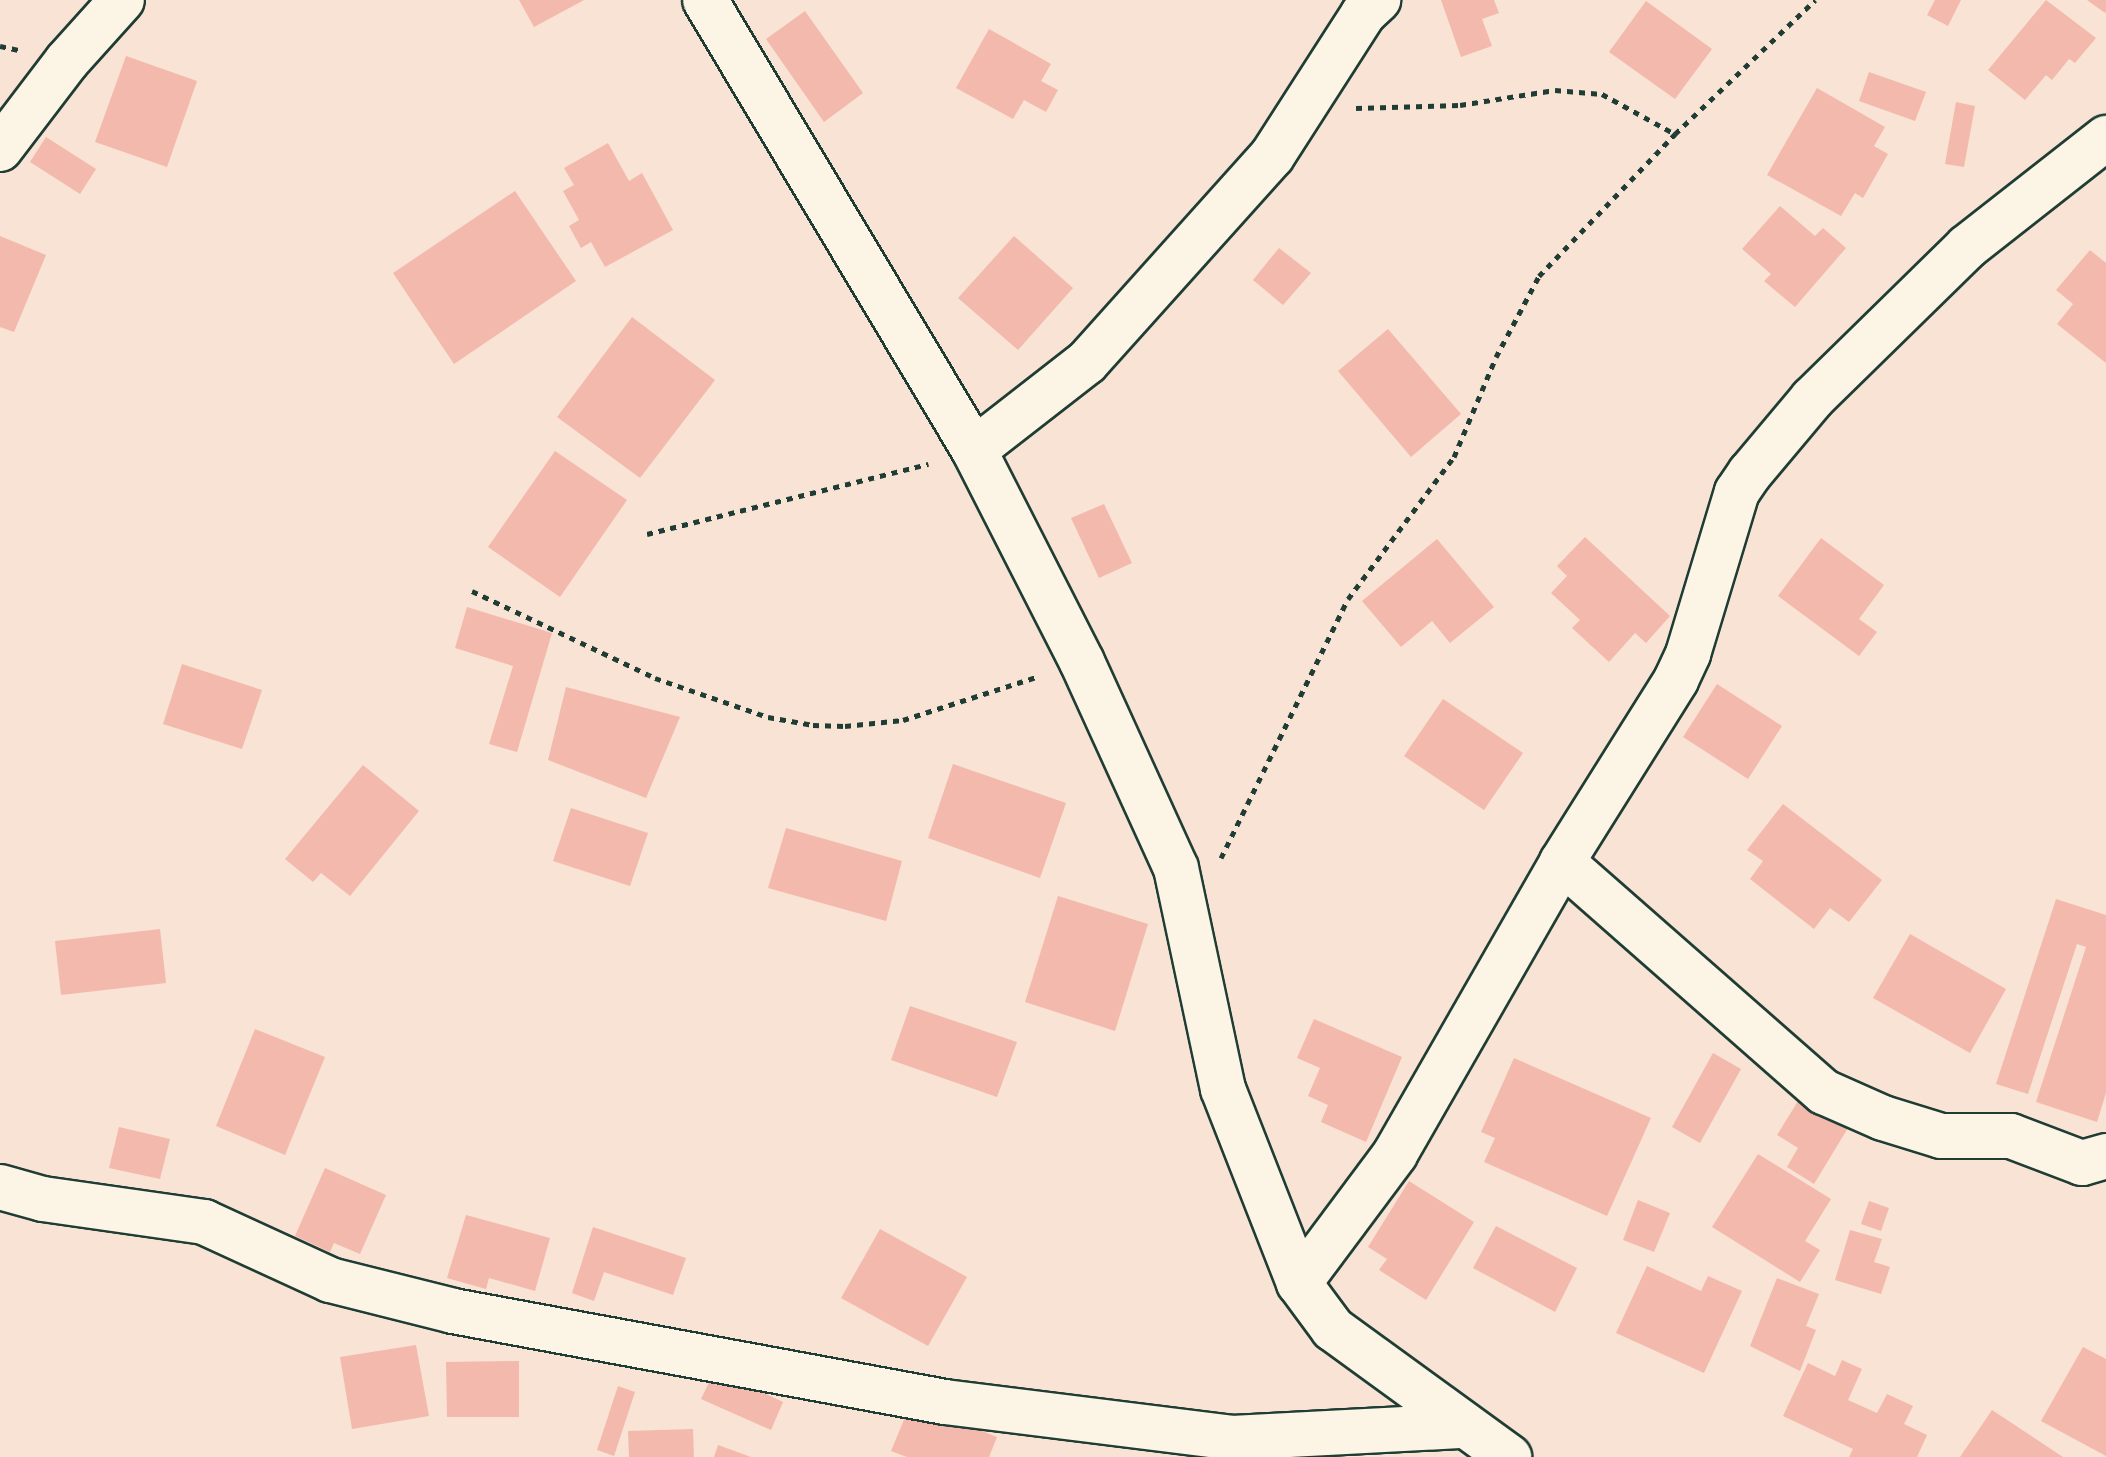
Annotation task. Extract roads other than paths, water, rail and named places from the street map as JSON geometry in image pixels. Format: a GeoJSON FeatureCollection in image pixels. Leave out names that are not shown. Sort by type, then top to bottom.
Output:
{"type":"FeatureCollection","features":[{"type":"Feature","properties":{"kind":"street"},"geometry":{"type":"LineString","coordinates":[[0,149],[67,61],[122,0]]}},
{"type":"Feature","properties":{"kind":"street"},"geometry":{"type":"LineString","coordinates":[[705,0],[974,450],[1082,662],[1176,868],[1223,1089],[1299,1283],[1333,1329],[1509,1457]]}},
{"type":"Feature","properties":{"kind":"street"},"geometry":{"type":"LineString","coordinates":[[974,450],[1087,362],[1272,156],[1303,110],[1363,5]]}},
{"type":"Feature","properties":{"kind":"street"},"geometry":{"type":"LineString","coordinates":[[1299,1283],[1395,1154],[1562,862],[1688,654],[1737,492],[1750,473],[1812,399],[1967,247],[2098,159]]}},
{"type":"Feature","properties":{"kind":"street"},"geometry":{"type":"LineString","coordinates":[[1562,862],[1824,1092],[1883,1118],[1941,1136],[2011,1136],[2082,1163],[2106,1156]]}},
{"type":"Feature","properties":{"kind":"street"},"geometry":{"type":"LineString","coordinates":[[0,1187],[43,1199],[204,1222],[330,1280],[453,1311],[945,1402],[1227,1447],[1464,1426]]}}]}
